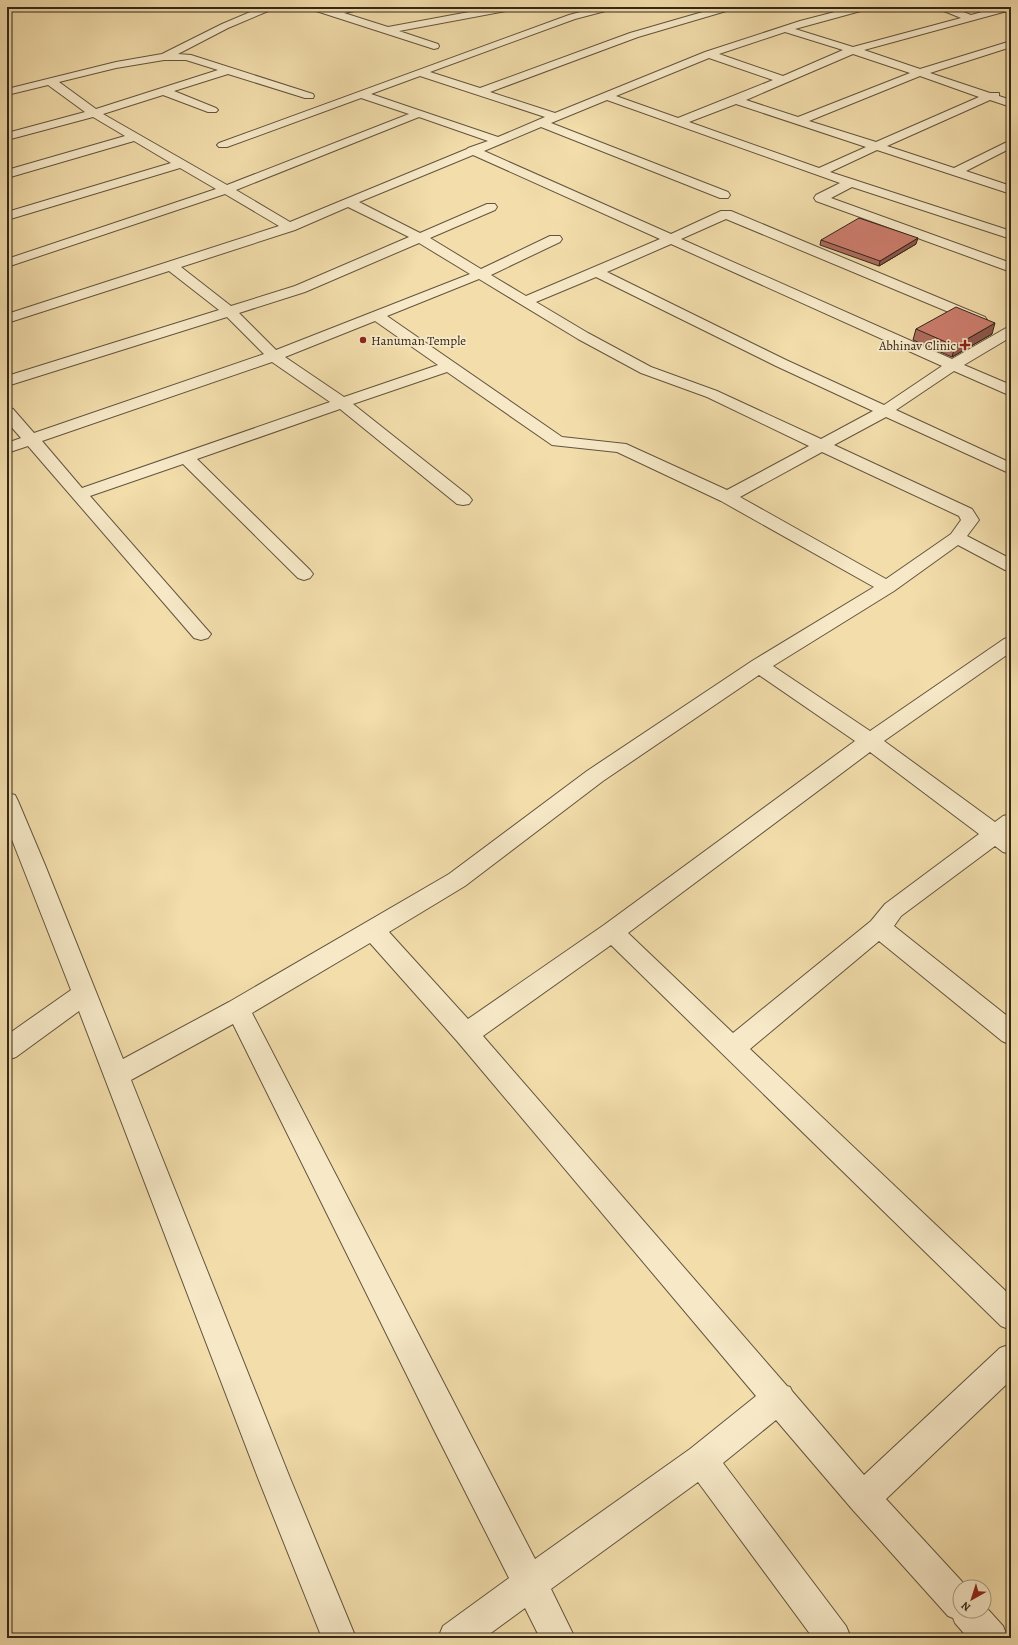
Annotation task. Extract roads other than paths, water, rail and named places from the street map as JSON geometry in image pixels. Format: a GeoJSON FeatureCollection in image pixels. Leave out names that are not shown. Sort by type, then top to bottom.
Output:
{"type":"FeatureCollection","features":[{"type":"Feature","properties":{"kind":"street"},"geometry":{"type":"LineString","coordinates":[[164,57],[225,26],[270,7]]}},
{"type":"Feature","properties":{"kind":"street"},"geometry":{"type":"LineString","coordinates":[[313,7],[389,30],[434,46]]}},
{"type":"Feature","properties":{"kind":"street"},"geometry":{"type":"LineString","coordinates":[[332,12],[362,7]]}},
{"type":"Feature","properties":{"kind":"street"},"geometry":{"type":"LineString","coordinates":[[389,30],[511,7]]}},
{"type":"Feature","properties":{"kind":"street"},"geometry":{"type":"LineString","coordinates":[[223,145],[572,17],[610,7]]}},
{"type":"Feature","properties":{"kind":"street"},"geometry":{"type":"LineString","coordinates":[[480,92],[634,35],[730,7]]}},
{"type":"Feature","properties":{"kind":"street"},"geometry":{"type":"LineString","coordinates":[[829,7],[846,12]]}},
{"type":"Feature","properties":{"kind":"street"},"geometry":{"type":"LineString","coordinates":[[7,319],[290,227],[472,150],[709,54],[784,29],[865,7]]}},
{"type":"Feature","properties":{"kind":"street"},"geometry":{"type":"LineString","coordinates":[[942,7],[970,18]]}},
{"type":"Feature","properties":{"kind":"street"},"geometry":{"type":"LineString","coordinates":[[678,122],[735,100],[853,50],[1005,9]]}},
{"type":"Feature","properties":{"kind":"street"},"geometry":{"type":"LineString","coordinates":[[784,29],[853,50],[1011,104]]}},
{"type":"Feature","properties":{"kind":"street"},"geometry":{"type":"LineString","coordinates":[[798,121],[919,73],[1011,44]]}},
{"type":"Feature","properties":{"kind":"street"},"geometry":{"type":"LineString","coordinates":[[709,54],[782,80]]}},
{"type":"Feature","properties":{"kind":"street"},"geometry":{"type":"LineString","coordinates":[[7,92],[116,65],[164,57],[187,57],[309,96]]}},
{"type":"Feature","properties":{"kind":"street"},"geometry":{"type":"LineString","coordinates":[[7,138],[94,113],[229,70]]}},
{"type":"Feature","properties":{"kind":"street"},"geometry":{"type":"LineString","coordinates":[[422,73],[556,117]]}},
{"type":"Feature","properties":{"kind":"street"},"geometry":{"type":"LineString","coordinates":[[50,81],[94,113],[290,227]]}},
{"type":"Feature","properties":{"kind":"street"},"geometry":{"type":"LineString","coordinates":[[819,172],[977,101],[1011,90]]}},
{"type":"Feature","properties":{"kind":"street"},"geometry":{"type":"LineString","coordinates":[[164,91],[212,110]]}},
{"type":"Feature","properties":{"kind":"street"},"geometry":{"type":"LineString","coordinates":[[361,94],[497,140]]}},
{"type":"Feature","properties":{"kind":"street"},"geometry":{"type":"LineString","coordinates":[[606,96],[819,172],[1011,235]]}},
{"type":"Feature","properties":{"kind":"street"},"geometry":{"type":"LineString","coordinates":[[735,100],[1011,190]]}},
{"type":"Feature","properties":{"kind":"street"},"geometry":{"type":"LineString","coordinates":[[7,263],[226,190],[418,114]]}},
{"type":"Feature","properties":{"kind":"street"},"geometry":{"type":"LineString","coordinates":[[540,123],[724,195]]}},
{"type":"Feature","properties":{"kind":"street"},"geometry":{"type":"LineString","coordinates":[[7,174],[135,137]]}},
{"type":"Feature","properties":{"kind":"street"},"geometry":{"type":"LineString","coordinates":[[955,172],[1011,143]]}},
{"type":"Feature","properties":{"kind":"street"},"geometry":{"type":"LineString","coordinates":[[472,150],[1011,391]]}},
{"type":"Feature","properties":{"kind":"street"},"geometry":{"type":"LineString","coordinates":[[7,216],[181,164]]}},
{"type":"Feature","properties":{"kind":"street"},"geometry":{"type":"LineString","coordinates":[[852,182],[820,198],[1011,268]]}},
{"type":"Feature","properties":{"kind":"street"},"geometry":{"type":"LineString","coordinates":[[116,1076],[238,1009],[457,880],[595,776],[759,666],[887,587],[956,538],[970,520],[966,513],[712,394],[646,370],[583,336],[420,238],[349,202]]}},
{"type":"Feature","properties":{"kind":"street"},"geometry":{"type":"LineString","coordinates":[[7,381],[300,289],[491,207]]}},
{"type":"Feature","properties":{"kind":"street"},"geometry":{"type":"LineString","coordinates":[[526,301],[596,272],[726,214],[937,303],[1011,331]]}},
{"type":"Feature","properties":{"kind":"street"},"geometry":{"type":"LineString","coordinates":[[7,448],[274,356],[481,274],[555,239]]}},
{"type":"Feature","properties":{"kind":"street"},"geometry":{"type":"LineString","coordinates":[[172,266],[229,311],[274,356],[342,403],[463,500]]}},
{"type":"Feature","properties":{"kind":"street"},"geometry":{"type":"LineString","coordinates":[[596,272],[781,363],[1011,469]]}},
{"type":"Feature","properties":{"kind":"street"},"geometry":{"type":"LineString","coordinates":[[376,315],[558,442],[620,447],[727,498],[887,587]]}},
{"type":"Feature","properties":{"kind":"street"},"geometry":{"type":"LineString","coordinates":[[727,498],[885,411],[953,365],[1011,331]]}},
{"type":"Feature","properties":{"kind":"street"},"geometry":{"type":"LineString","coordinates":[[80,494],[449,366]]}},
{"type":"Feature","properties":{"kind":"street"},"geometry":{"type":"LineString","coordinates":[[7,412],[201,634]]}},
{"type":"Feature","properties":{"kind":"street"},"geometry":{"type":"LineString","coordinates":[[186,458],[304,574]]}},
{"type":"Feature","properties":{"kind":"street"},"geometry":{"type":"LineString","coordinates":[[956,538],[1011,566]]}},
{"type":"Feature","properties":{"kind":"street"},"geometry":{"type":"LineString","coordinates":[[466,1034],[612,932],[870,741],[1011,643]]}},
{"type":"Feature","properties":{"kind":"street"},"geometry":{"type":"LineString","coordinates":[[734,1048],[879,928],[893,910],[1005,835],[759,666]]}},
{"type":"Feature","properties":{"kind":"street"},"geometry":{"type":"LineString","coordinates":[[7,801],[274,1478],[339,1638]]}},
{"type":"Feature","properties":{"kind":"street"},"geometry":{"type":"LineString","coordinates":[[879,928],[1011,1034]]}},
{"type":"Feature","properties":{"kind":"street"},"geometry":{"type":"LineString","coordinates":[[373,930],[466,1034],[863,1498],[952,1595]]}},
{"type":"Feature","properties":{"kind":"street"},"geometry":{"type":"LineString","coordinates":[[612,932],[1011,1316]]}},
{"type":"Feature","properties":{"kind":"street"},"geometry":{"type":"LineString","coordinates":[[7,1049],[84,994]]}},
{"type":"Feature","properties":{"kind":"street"},"geometry":{"type":"LineString","coordinates":[[238,1009],[529,1584],[558,1638]]}},
{"type":"Feature","properties":{"kind":"street"},"geometry":{"type":"LineString","coordinates":[[863,1498],[1011,1359]]}},
{"type":"Feature","properties":{"kind":"street"},"geometry":{"type":"LineString","coordinates":[[455,1638],[701,1460],[779,1398]]}},
{"type":"Feature","properties":{"kind":"street"},"geometry":{"type":"LineString","coordinates":[[701,1460],[834,1638]]}},
{"type":"Feature","properties":{"kind":"street"},"geometry":{"type":"LineString","coordinates":[[974,1619],[991,1638]]}},
{"type":"Feature","properties":{"kind":"place","name":"Hanuman Temple"},"geometry":{"type":"Point","coordinates":[363,340]}},
{"type":"Feature","properties":{"kind":"place","name":"Abhinav Clinic"},"geometry":{"type":"Point","coordinates":[965,345]}}]}
